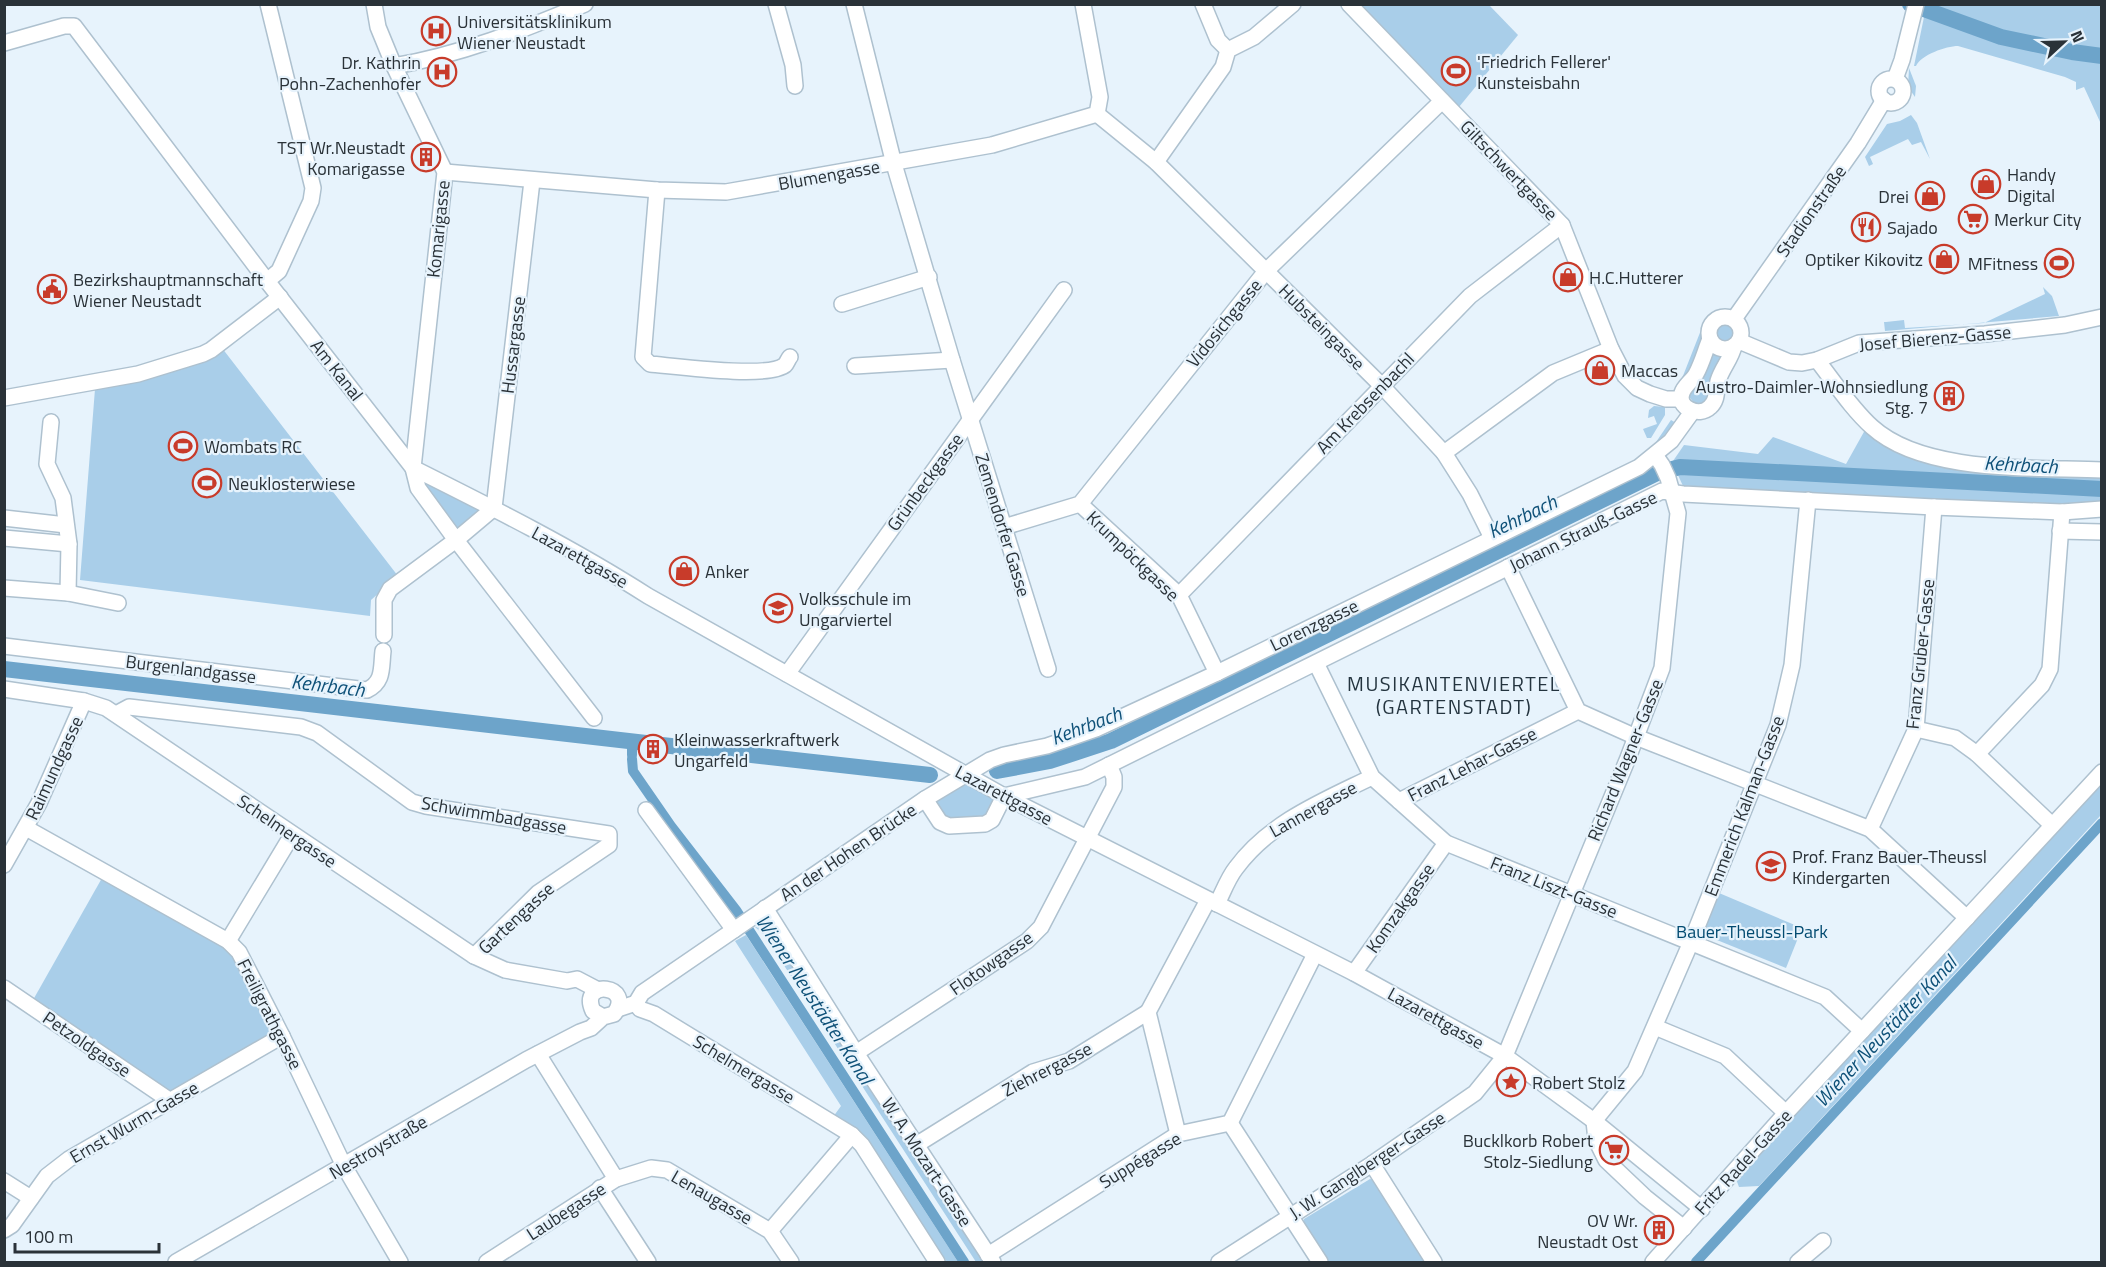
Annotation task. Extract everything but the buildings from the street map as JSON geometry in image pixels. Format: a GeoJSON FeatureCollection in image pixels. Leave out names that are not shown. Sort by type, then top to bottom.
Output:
{"type":"FeatureCollection","features":[{"type":"Feature","properties":{"kind":"street"},"geometry":{"type":"LineString","coordinates":[[267,281],[279,271],[311,201],[313,188],[268,4]]}},
{"type":"Feature","properties":{"kind":"street","name":"Komarigasse"},"geometry":{"type":"LineString","coordinates":[[374,4],[378,27],[394,66],[445,172],[413,468]]}},
{"type":"Feature","properties":{"kind":"street"},"geometry":{"type":"LineString","coordinates":[[394,66],[427,60],[495,40],[585,4]]}},
{"type":"Feature","properties":{"kind":"street"},"geometry":{"type":"LineString","coordinates":[[776,4],[793,65],[795,86]]}},
{"type":"Feature","properties":{"kind":"street","name":"Zemendorfer Gasse"},"geometry":{"type":"LineString","coordinates":[[854,4],[894,164],[1048,669]]}},
{"type":"Feature","properties":{"kind":"street"},"geometry":{"type":"LineString","coordinates":[[1083,4],[1100,97],[1097,114]]}},
{"type":"Feature","properties":{"kind":"street"},"geometry":{"type":"LineString","coordinates":[[1203,4],[1218,40],[1228,50]]}},
{"type":"Feature","properties":{"kind":"street"},"geometry":{"type":"LineString","coordinates":[[1156,162],[1223,67],[1228,50],[1254,37],[1293,4]]}},
{"type":"Feature","properties":{"kind":"street","name":"Giltschwertgasse"},"geometry":{"type":"LineString","coordinates":[[1349,4],[1562,225],[1611,349],[1625,375],[1637,388],[1666,399],[1681,399]]}},
{"type":"Feature","properties":{"kind":"street","name":"Stadionstraße"},"geometry":{"type":"LineString","coordinates":[[1734,319],[1858,143],[1884,100],[1893,102],[1900,98],[1903,88],[1895,79],[1914,10]]}},
{"type":"Feature","properties":{"kind":"street","name":"Am Kanal"},"geometry":{"type":"LineString","coordinates":[[4,43],[64,26],[74,26],[267,281],[413,468],[418,488],[594,718]]}},
{"type":"Feature","properties":{"kind":"street","name":"Vidosichgasse"},"geometry":{"type":"LineString","coordinates":[[1080,504],[1266,271],[1442,100]]}},
{"type":"Feature","properties":{"kind":"street","name":"Blumengasse"},"geometry":{"type":"LineString","coordinates":[[445,172],[657,190],[726,192],[992,145],[1097,114]]}},
{"type":"Feature","properties":{"kind":"street","name":"Hubsteingasse"},"geometry":{"type":"LineString","coordinates":[[1097,114],[1156,162],[1382,386],[1444,453],[1470,494],[1492,538]]}},
{"type":"Feature","properties":{"kind":"street","name":"Hussargasse"},"geometry":{"type":"LineString","coordinates":[[494,508],[532,181]]}},
{"type":"Feature","properties":{"kind":"street"},"geometry":{"type":"LineString","coordinates":[[657,190],[643,357],[650,364],[718,370],[768,371],[785,365],[790,357]]}},
{"type":"Feature","properties":{"kind":"street","name":"Am Krebsenbachl"},"geometry":{"type":"LineString","coordinates":[[1179,595],[1470,296],[1562,225]]}},
{"type":"Feature","properties":{"kind":"street"},"geometry":{"type":"LineString","coordinates":[[842,304],[929,277]]}},
{"type":"Feature","properties":{"kind":"street","name":"Grünbeckgasse"},"geometry":{"type":"LineString","coordinates":[[788,674],[1064,290]]}},
{"type":"Feature","properties":{"kind":"street"},"geometry":{"type":"LineString","coordinates":[[4,398],[138,374],[203,354],[280,297]]}},
{"type":"Feature","properties":{"kind":"street"},"geometry":{"type":"LineString","coordinates":[[1723,316],[1734,319],[1741,329],[1718,381],[1716,397],[1711,406],[1702,412],[1692,412],[1685,406],[1681,393],[1700,368],[1713,322],[1723,316]]}},
{"type":"Feature","properties":{"kind":"street","name":"Josef Bierenz-Gasse"},"geometry":{"type":"LineString","coordinates":[[1736,344],[1788,362],[1802,363],[1817,360],[1858,343],[1997,333],[2066,325],[2102,317]]}},
{"type":"Feature","properties":{"kind":"street"},"geometry":{"type":"LineString","coordinates":[[1710,339],[1720,348],[1736,344]]}},
{"type":"Feature","properties":{"kind":"street"},"geometry":{"type":"LineString","coordinates":[[1444,453],[1553,373],[1611,349]]}},
{"type":"Feature","properties":{"kind":"street"},"geometry":{"type":"LineString","coordinates":[[855,366],[952,360]]}},
{"type":"Feature","properties":{"kind":"street"},"geometry":{"type":"LineString","coordinates":[[1817,360],[1872,427],[1885,437],[1916,452],[1941,460],[2006,466],[2102,470]]}},
{"type":"Feature","properties":{"kind":"street"},"geometry":{"type":"LineString","coordinates":[[1664,472],[1671,441],[1692,412]]}},
{"type":"Feature","properties":{"kind":"street"},"geometry":{"type":"LineString","coordinates":[[51,422],[47,464],[63,498],[69,544],[68,593]]}},
{"type":"Feature","properties":{"kind":"street","name":"Lorenzgasse"},"geometry":{"type":"LineString","coordinates":[[965,774],[1004,755],[1047,746],[1096,729],[1217,673],[1639,466],[1664,472]]}},
{"type":"Feature","properties":{"kind":"street","name":"Lazarettgasse"},"geometry":{"type":"LineString","coordinates":[[413,468],[494,508],[1004,796],[1354,973],[1505,1056],[1594,1121],[1702,1209]]}},
{"type":"Feature","properties":{"kind":"street","name":"Johann Strauß-Gasse"},"geometry":{"type":"LineString","coordinates":[[1664,472],[1683,494],[2062,512],[2102,509]]}},
{"type":"Feature","properties":{"kind":"street","name":"Johann Strauß-Gasse"},"geometry":{"type":"LineString","coordinates":[[1004,796],[1084,777],[1662,491],[1664,472]]}},
{"type":"Feature","properties":{"kind":"street","name":"Richard Wagner-Gasse"},"geometry":{"type":"LineString","coordinates":[[1505,1056],[1662,668],[1678,513],[1664,472]]}},
{"type":"Feature","properties":{"kind":"street","name":"Emmerich Kalman-Gasse"},"geometry":{"type":"LineString","coordinates":[[1594,1121],[1635,1071],[1778,725],[1792,664],[1808,500]]}},
{"type":"Feature","properties":{"kind":"street"},"geometry":{"type":"LineString","coordinates":[[1004,527],[1080,504]]}},
{"type":"Feature","properties":{"kind":"street","name":"Krumpöckgasse"},"geometry":{"type":"LineString","coordinates":[[1080,504],[1179,595],[1217,673]]}},
{"type":"Feature","properties":{"kind":"street","name":"Franz Gruber-Gasse"},"geometry":{"type":"LineString","coordinates":[[1870,829],[1916,729],[1934,507]]}},
{"type":"Feature","properties":{"kind":"street","name":"Burgenlandgasse"},"geometry":{"type":"LineString","coordinates":[[4,646],[367,690],[376,686],[380,678],[384,637],[384,600],[390,589],[456,540],[494,508]]}},
{"type":"Feature","properties":{"kind":"street"},"geometry":{"type":"LineString","coordinates":[[1977,754],[2043,685],[2050,669],[2062,512]]}},
{"type":"Feature","properties":{"kind":"street"},"geometry":{"type":"LineString","coordinates":[[4,518],[66,525]]}},
{"type":"Feature","properties":{"kind":"street"},"geometry":{"type":"LineString","coordinates":[[2060,531],[2102,532]]}},
{"type":"Feature","properties":{"kind":"street"},"geometry":{"type":"LineString","coordinates":[[5,538],[69,544]]}},
{"type":"Feature","properties":{"kind":"street"},"geometry":{"type":"LineString","coordinates":[[1508,567],[1578,711],[1636,737],[1870,829],[1967,918]]}},
{"type":"Feature","properties":{"kind":"street"},"geometry":{"type":"LineString","coordinates":[[4,588],[68,593],[118,603]]}},
{"type":"Feature","properties":{"kind":"street","name":"Franz Liszt-Gasse"},"geometry":{"type":"LineString","coordinates":[[1316,663],[1372,777],[1446,843],[1825,998],[1862,1031]]}},
{"type":"Feature","properties":{"kind":"street","name":"Schelmergasse"},"geometry":{"type":"LineString","coordinates":[[4,689],[84,701],[116,714],[474,956],[505,970],[567,981],[596,1004]]}},
{"type":"Feature","properties":{"kind":"street","name":"Raimundgasse"},"geometry":{"type":"LineString","coordinates":[[4,865],[26,828],[84,701]]}},
{"type":"Feature","properties":{"kind":"street","name":"Schwimmbadgasse"},"geometry":{"type":"LineString","coordinates":[[116,714],[129,707],[301,727],[317,733],[412,801],[426,806],[609,834]]}},
{"type":"Feature","properties":{"kind":"street","name":"Franz Lehar-Gasse"},"geometry":{"type":"LineString","coordinates":[[1399,801],[1578,711]]}},
{"type":"Feature","properties":{"kind":"street"},"geometry":{"type":"LineString","coordinates":[[1916,729],[1954,738],[1977,754],[2052,825]]}},
{"type":"Feature","properties":{"kind":"street"},"geometry":{"type":"LineString","coordinates":[[1087,838],[1114,787],[1114,777],[1108,765]]}},
{"type":"Feature","properties":{"kind":"street","name":"Fritz Radel-Gasse"},"geometry":{"type":"LineString","coordinates":[[1653,1263],[1786,1113],[2102,772]]}},
{"type":"Feature","properties":{"kind":"street","name":"An der Hohen Brücke"},"geometry":{"type":"LineString","coordinates":[[618,1003],[639,998],[735,929],[965,774]]}},
{"type":"Feature","properties":{"kind":"street","name":"Lannergasse"},"geometry":{"type":"LineString","coordinates":[[1148,1012],[1213,902],[1235,869],[1260,840],[1291,817],[1372,777]]}},
{"type":"Feature","properties":{"kind":"street"},"geometry":{"type":"LineString","coordinates":[[925,799],[940,822],[949,826],[985,824],[992,820],[1004,796]]}},
{"type":"Feature","properties":{"kind":"street"},"geometry":{"type":"LineString","coordinates":[[646,810],[735,929]]}},
{"type":"Feature","properties":{"kind":"street","name":"Freiligrathgasse"},"geometry":{"type":"LineString","coordinates":[[26,828],[228,941],[239,952],[344,1166],[400,1263]]}},
{"type":"Feature","properties":{"kind":"street","name":"Gartengasse"},"geometry":{"type":"LineString","coordinates":[[474,956],[538,893],[609,845],[609,834]]}},
{"type":"Feature","properties":{"kind":"street"},"geometry":{"type":"LineString","coordinates":[[228,941],[292,835]]}},
{"type":"Feature","properties":{"kind":"street","name":"Flotowgasse"},"geometry":{"type":"LineString","coordinates":[[856,1053],[1028,941],[1041,927],[1087,838]]}},
{"type":"Feature","properties":{"kind":"street","name":"Komzakgasse"},"geometry":{"type":"LineString","coordinates":[[1354,973],[1446,843]]}},
{"type":"Feature","properties":{"kind":"street","name":"W. A. Mozart-Gasse"},"geometry":{"type":"LineString","coordinates":[[762,911],[990,1259]]}},
{"type":"Feature","properties":{"kind":"street"},"geometry":{"type":"LineString","coordinates":[[1315,954],[1230,1123],[1320,1263]]}},
{"type":"Feature","properties":{"kind":"street","name":"Petzoldgasse"},"geometry":{"type":"LineString","coordinates":[[4,988],[169,1100]]}},
{"type":"Feature","properties":{"kind":"street"},"geometry":{"type":"LineString","coordinates":[[596,1004],[610,989],[618,1003]]}},
{"type":"Feature","properties":{"kind":"street","name":"Schelmergasse"},"geometry":{"type":"LineString","coordinates":[[639,998],[654,1014],[852,1135]]}},
{"type":"Feature","properties":{"kind":"street","name":"Nestroystraße"},"geometry":{"type":"LineString","coordinates":[[596,1004],[609,1016],[618,1003]]}},
{"type":"Feature","properties":{"kind":"street","name":"Nestroystraße"},"geometry":{"type":"LineString","coordinates":[[176,1263],[538,1054],[591,1028],[596,1004]]}},
{"type":"Feature","properties":{"kind":"street"},"geometry":{"type":"LineString","coordinates":[[1148,1012],[1178,1134]]}},
{"type":"Feature","properties":{"kind":"street","name":"Ziehrergasse"},"geometry":{"type":"LineString","coordinates":[[916,1146],[1033,1072],[1069,1061],[1148,1012]]}},
{"type":"Feature","properties":{"kind":"street"},"geometry":{"type":"LineString","coordinates":[[1655,1027],[1725,1056],[1786,1113]]}},
{"type":"Feature","properties":{"kind":"street","name":"Ernst Wurm-Gasse"},"geometry":{"type":"LineString","coordinates":[[4,1230],[12,1225],[47,1176],[69,1159],[282,1036]]}},
{"type":"Feature","properties":{"kind":"street"},"geometry":{"type":"LineString","coordinates":[[538,1054],[616,1179]]}},
{"type":"Feature","properties":{"kind":"street","name":"J. W. Ganglberger-Gasse"},"geometry":{"type":"LineString","coordinates":[[1219,1263],[1475,1094],[1505,1056]]}},
{"type":"Feature","properties":{"kind":"street"},"geometry":{"type":"LineString","coordinates":[[1594,1121],[1596,1140],[1606,1160],[1645,1197],[1684,1228]]}},
{"type":"Feature","properties":{"kind":"street","name":"Suppégasse"},"geometry":{"type":"LineString","coordinates":[[990,1259],[1178,1134],[1230,1123]]}},
{"type":"Feature","properties":{"kind":"street"},"geometry":{"type":"LineString","coordinates":[[770,1231],[852,1135],[862,1145],[937,1263]]}},
{"type":"Feature","properties":{"kind":"street"},"geometry":{"type":"LineString","coordinates":[[1372,1164],[1434,1263]]}},
{"type":"Feature","properties":{"kind":"street","name":"Lenaugasse"},"geometry":{"type":"LineString","coordinates":[[616,1179],[651,1168],[667,1170],[770,1231],[791,1263]]}},
{"type":"Feature","properties":{"kind":"street","name":"Laubegasse"},"geometry":{"type":"LineString","coordinates":[[487,1263],[616,1179]]}},
{"type":"Feature","properties":{"kind":"street"},"geometry":{"type":"LineString","coordinates":[[4,1181],[30,1198]]}},
{"type":"Feature","properties":{"kind":"street"},"geometry":{"type":"LineString","coordinates":[[600,1188],[648,1263]]}},
{"type":"Feature","properties":{"kind":"street"},"geometry":{"type":"LineString","coordinates":[[1798,1263],[1822,1241]]}},
{"type":"Feature","properties":{"kind":"green space","name":"'Friedrich Fellerer' Kunsteisbahn"},"geometry":{"type":"Polygon","coordinates":[[[1357,5],[1489,5],[1518,35],[1459,107],[1357,5]]]}},
{"type":"Feature","properties":{"kind":"green space"},"geometry":{"type":"Polygon","coordinates":[[[1929,5],[2101,5],[2101,124],[2084,87],[2076,90],[2076,82],[2065,77],[1958,46],[1934,52],[1914,66],[1925,12],[2030,47],[2096,57],[2092,51],[2004,35],[1928,8],[1929,5]]]}},
{"type":"Feature","properties":{"kind":"green space"},"geometry":{"type":"Polygon","coordinates":[[[1909,68],[1916,86],[1915,97],[1908,87],[1909,68]]]}},
{"type":"Feature","properties":{"kind":"green space"},"geometry":{"type":"Polygon","coordinates":[[[1911,115],[1917,123],[1930,159],[1921,142],[1912,145],[1908,139],[1870,157],[1873,164],[1869,166],[1865,157],[1887,124],[1911,115]]]}},
{"type":"Feature","properties":{"kind":"green space"},"geometry":{"type":"Polygon","coordinates":[[[2043,287],[2052,296],[2059,316],[1985,322],[2045,294],[2043,287]]]}},
{"type":"Feature","properties":{"kind":"green space"},"geometry":{"type":"Polygon","coordinates":[[[1904,320],[1905,328],[1961,324],[1885,331],[1884,322],[1904,320]]]}},
{"type":"Feature","properties":{"kind":"green space"},"geometry":{"type":"Polygon","coordinates":[[[1721,324],[1729,324],[1734,329],[1732,340],[1721,342],[1716,337],[1716,329],[1721,324]]]}},
{"type":"Feature","properties":{"kind":"green space"},"geometry":{"type":"Polygon","coordinates":[[[1701,330],[1703,338],[1700,353],[1679,386],[1701,330]]]}},
{"type":"Feature","properties":{"kind":"green space","name":"Neuklosterwiese"},"geometry":{"type":"Polygon","coordinates":[[[222,348],[398,576],[371,600],[370,616],[80,580],[95,389],[222,348]]]}},
{"type":"Feature","properties":{"kind":"green space"},"geometry":{"type":"Polygon","coordinates":[[[1712,348],[1728,352],[1709,396],[1703,404],[1695,404],[1690,398],[1690,393],[1712,348]]]}},
{"type":"Feature","properties":{"kind":"green space"},"geometry":{"type":"Polygon","coordinates":[[[1654,406],[1665,407],[1665,415],[1651,438],[1647,438],[1643,429],[1657,424],[1654,416],[1648,418],[1649,410],[1654,406]]]}},
{"type":"Feature","properties":{"kind":"green space"},"geometry":{"type":"Polygon","coordinates":[[[1671,420],[1676,423],[1652,448],[1671,420]]]}},
{"type":"Feature","properties":{"kind":"green space"},"geometry":{"type":"Polygon","coordinates":[[[1865,430],[1910,452],[2101,477],[2101,486],[1673,461],[1684,445],[1758,454],[1773,437],[1846,464],[1865,430]]]}},
{"type":"Feature","properties":{"kind":"green space"},"geometry":{"type":"Polygon","coordinates":[[[1677,473],[2101,496],[2101,502],[2034,506],[1683,486],[1677,473]]]}},
{"type":"Feature","properties":{"kind":"green space"},"geometry":{"type":"Polygon","coordinates":[[[423,481],[482,510],[458,531],[433,503],[423,481]]]}},
{"type":"Feature","properties":{"kind":"green space"},"geometry":{"type":"Polygon","coordinates":[[[962,784],[968,784],[997,799],[989,817],[949,822],[934,802],[962,784]]]}},
{"type":"Feature","properties":{"kind":"green space"},"geometry":{"type":"Polygon","coordinates":[[[2101,784],[2101,815],[1759,1186],[1739,1187],[1736,1179],[2101,784]]]}},
{"type":"Feature","properties":{"kind":"green space"},"geometry":{"type":"Polygon","coordinates":[[[102,878],[233,951],[275,1033],[169,1095],[33,1000],[102,878]]]}},
{"type":"Feature","properties":{"kind":"green space","name":"Bauer-Theussl-Park"},"geometry":{"type":"Polygon","coordinates":[[[1719,893],[1802,928],[1786,968],[1702,934],[1719,893]]]}},
{"type":"Feature","properties":{"kind":"green space"},"geometry":{"type":"Polygon","coordinates":[[[767,923],[986,1262],[976,1262],[765,936],[755,927],[767,923]]]}},
{"type":"Feature","properties":{"kind":"green space"},"geometry":{"type":"Polygon","coordinates":[[[746,935],[958,1262],[947,1262],[866,1137],[833,1117],[841,1106],[735,941],[746,935]]]}},
{"type":"Feature","properties":{"kind":"green space"},"geometry":{"type":"Polygon","coordinates":[[[1370,1179],[1374,1180],[1427,1262],[1326,1262],[1303,1226],[1304,1219],[1370,1179]]]}},
{"type":"Feature","properties":{"kind":"waterway"},"geometry":{"type":"LineString","coordinates":[[1910,4],[2001,37],[2102,56]]}},
{"type":"Feature","properties":{"kind":"waterway","name":"Kehrbach"},"geometry":{"type":"LineString","coordinates":[[997,771],[1050,761],[1111,741],[1657,473],[1680,467],[2102,489]]}},
{"type":"Feature","properties":{"kind":"waterway","name":"Kehrbach"},"geometry":{"type":"LineString","coordinates":[[4,669],[646,743]]}},
{"type":"Feature","properties":{"kind":"waterway","name":"Wiener Neustädter Kanal"},"geometry":{"type":"LineString","coordinates":[[632,741],[632,755]]}},
{"type":"Feature","properties":{"kind":"waterway","name":"Kehrbach"},"geometry":{"type":"LineString","coordinates":[[662,745],[930,775]]}},
{"type":"Feature","properties":{"kind":"waterway","name":"Wiener Neustädter Kanal"},"geometry":{"type":"LineString","coordinates":[[632,759],[633,771],[671,826],[736,910],[964,1262]]}},
{"type":"Feature","properties":{"kind":"waterway","name":"Wiener Neustädter Kanal"},"geometry":{"type":"LineString","coordinates":[[1696,1262],[2102,823]]}},
{"type":"Feature","properties":{"kind":"place","name":"Universitätsklinikum Wiener Neustadt"},"geometry":{"type":"Point","coordinates":[436,31]}},
{"type":"Feature","properties":{"kind":"place","name":"'Friedrich Fellerer' Kunsteisbahn"},"geometry":{"type":"Point","coordinates":[1456,71]}},
{"type":"Feature","properties":{"kind":"place","name":"Dr. Kathrin Pohn-Zachenhofer"},"geometry":{"type":"Point","coordinates":[442,72]}},
{"type":"Feature","properties":{"kind":"place","name":"TST Wr.Neustadt Komarigasse"},"geometry":{"type":"Point","coordinates":[426,157]}},
{"type":"Feature","properties":{"kind":"place","name":"Handy Digital"},"geometry":{"type":"Point","coordinates":[1986,184]}},
{"type":"Feature","properties":{"kind":"place","name":"Drei"},"geometry":{"type":"Point","coordinates":[1930,196]}},
{"type":"Feature","properties":{"kind":"place","name":"Merkur City"},"geometry":{"type":"Point","coordinates":[1973,219]}},
{"type":"Feature","properties":{"kind":"place","name":"Sajado"},"geometry":{"type":"Point","coordinates":[1866,227]}},
{"type":"Feature","properties":{"kind":"place","name":"Optiker Kikovitz"},"geometry":{"type":"Point","coordinates":[1944,259]}},
{"type":"Feature","properties":{"kind":"place","name":"MFitness"},"geometry":{"type":"Point","coordinates":[2059,263]}},
{"type":"Feature","properties":{"kind":"place","name":"H.C.Hutterer"},"geometry":{"type":"Point","coordinates":[1568,277]}},
{"type":"Feature","properties":{"kind":"place","name":"Bezirkshauptmannschaft Wiener Neustadt"},"geometry":{"type":"Point","coordinates":[52,289]}},
{"type":"Feature","properties":{"kind":"place","name":"Maccas"},"geometry":{"type":"Point","coordinates":[1600,370]}},
{"type":"Feature","properties":{"kind":"place","name":"Austro-Daimler-Wohnsiedlung Stg. 7"},"geometry":{"type":"Point","coordinates":[1949,396]}},
{"type":"Feature","properties":{"kind":"place","name":"Wombats RC"},"geometry":{"type":"Point","coordinates":[183,446]}},
{"type":"Feature","properties":{"kind":"place","name":"Neuklosterwiese"},"geometry":{"type":"Point","coordinates":[207,483]}},
{"type":"Feature","properties":{"kind":"place","name":"Anker"},"geometry":{"type":"Point","coordinates":[684,571]}},
{"type":"Feature","properties":{"kind":"place","name":"Volksschule im Ungarviertel"},"geometry":{"type":"Point","coordinates":[778,608]}},
{"type":"Feature","properties":{"kind":"place","name":"Kleinwasserkraftwerk Ungarfeld"},"geometry":{"type":"Point","coordinates":[653,749]}},
{"type":"Feature","properties":{"kind":"place","name":"Prof. Franz Bauer-Theussl Kindergarten"},"geometry":{"type":"Point","coordinates":[1771,866]}},
{"type":"Feature","properties":{"kind":"place","name":"Robert Stolz"},"geometry":{"type":"Point","coordinates":[1511,1082]}},
{"type":"Feature","properties":{"kind":"place","name":"Bucklkorb Robert Stolz-Siedlung"},"geometry":{"type":"Point","coordinates":[1614,1150]}},
{"type":"Feature","properties":{"kind":"place","name":"OV Wr. Neustadt Ost"},"geometry":{"type":"Point","coordinates":[1659,1230]}},
{"type":"Feature","properties":{"kind":"district","name":"MUSIKANTENVIERTEL (GARTENSTADT)"},"geometry":{"type":"Point","coordinates":[1454,694]}}]}
